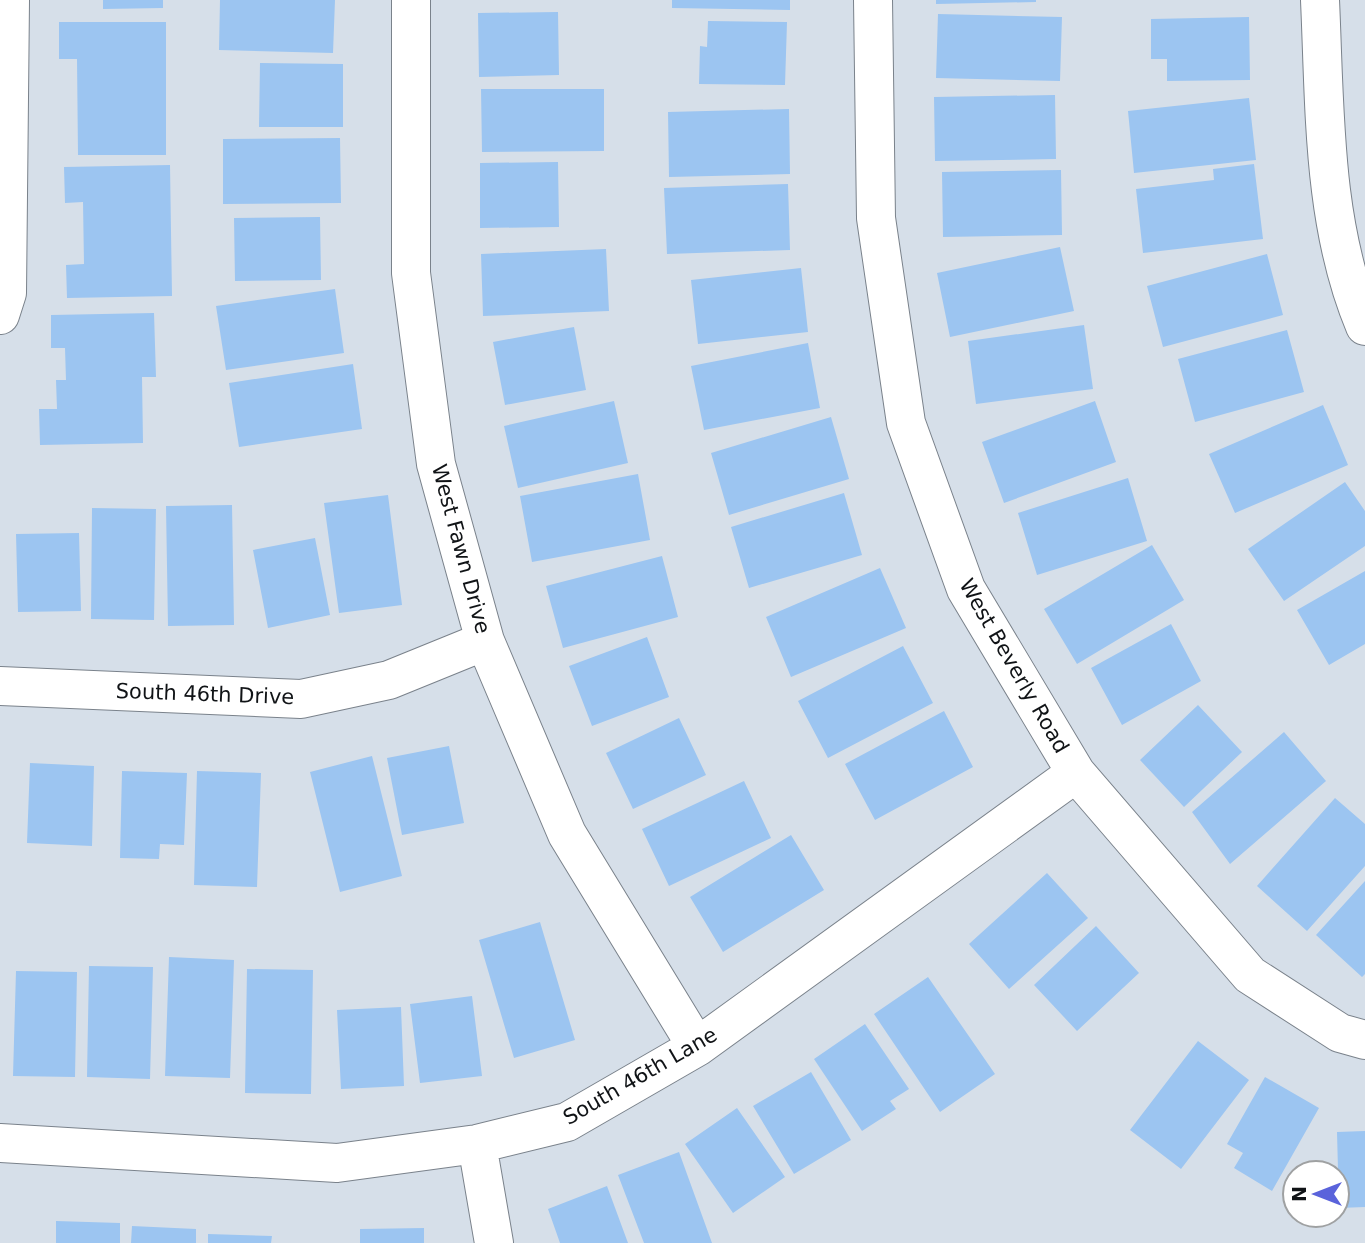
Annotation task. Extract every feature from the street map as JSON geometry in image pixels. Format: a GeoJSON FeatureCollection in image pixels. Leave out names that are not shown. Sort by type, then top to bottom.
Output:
{"type":"FeatureCollection","features":[{"type":"Feature","properties":{"kind":"street"},"geometry":{"type":"LineString","coordinates":[[2,300],[10,0]]}},
{"type":"Feature","properties":{"kind":"street","name":"West Fawn Drive"},"geometry":{"type":"LineString","coordinates":[[411,0],[411,273],[436,464],[485,640],[568,834],[697,1047]]}},
{"type":"Feature","properties":{"kind":"street","name":"West Beverly Road"},"geometry":{"type":"LineString","coordinates":[[873,0],[876,218],[906,423],[966,589],[1076,774],[1250,975],[1340,1033],[1365,1040]]}},
{"type":"Feature","properties":{"kind":"street"},"geometry":{"type":"LineString","coordinates":[[1320,0],[1330,189],[1352,296],[1365,326]]}},
{"type":"Feature","properties":{"kind":"street","name":"South 46th Drive"},"geometry":{"type":"LineString","coordinates":[[0,686],[301,699],[389,680],[485,640]]}},
{"type":"Feature","properties":{"kind":"street","name":"South 46th Lane"},"geometry":{"type":"LineString","coordinates":[[0,1143],[337,1163],[477,1144],[568,1122],[697,1047],[1076,774]]}},
{"type":"Feature","properties":{"kind":"street"},"geometry":{"type":"LineString","coordinates":[[477,1144],[494,1243]]}},
{"type":"Feature","properties":{"kind":"building"},"geometry":{"type":"Polygon","coordinates":[[[103,0],[163,0],[163,8],[103,9],[103,0]]]}},
{"type":"Feature","properties":{"kind":"building"},"geometry":{"type":"Polygon","coordinates":[[[220,0],[335,0],[333,53],[219,50],[220,0]]]}},
{"type":"Feature","properties":{"kind":"building"},"geometry":{"type":"Polygon","coordinates":[[[672,0],[790,0],[790,10],[672,8],[672,0]]]}},
{"type":"Feature","properties":{"kind":"building"},"geometry":{"type":"Polygon","coordinates":[[[936,0],[1036,0],[1036,2],[936,4],[936,0]]]}},
{"type":"Feature","properties":{"kind":"building"},"geometry":{"type":"Polygon","coordinates":[[[558,12],[559,75],[479,77],[478,13],[558,12]]]}},
{"type":"Feature","properties":{"kind":"building"},"geometry":{"type":"Polygon","coordinates":[[[938,14],[1062,17],[1060,81],[936,78],[938,14]]]}},
{"type":"Feature","properties":{"kind":"building"},"geometry":{"type":"Polygon","coordinates":[[[1249,17],[1250,80],[1167,81],[1167,59],[1151,59],[1151,19],[1249,17]]]}},
{"type":"Feature","properties":{"kind":"building"},"geometry":{"type":"Polygon","coordinates":[[[708,21],[787,22],[785,85],[699,84],[700,46],[707,47],[708,21]]]}},
{"type":"Feature","properties":{"kind":"building"},"geometry":{"type":"Polygon","coordinates":[[[59,22],[166,22],[166,155],[78,155],[77,59],[59,59],[59,22]]]}},
{"type":"Feature","properties":{"kind":"building"},"geometry":{"type":"Polygon","coordinates":[[[260,63],[343,64],[343,127],[259,127],[260,63]]]}},
{"type":"Feature","properties":{"kind":"building"},"geometry":{"type":"Polygon","coordinates":[[[481,89],[604,89],[604,151],[482,152],[481,89]]]}},
{"type":"Feature","properties":{"kind":"building"},"geometry":{"type":"Polygon","coordinates":[[[1055,95],[1056,159],[935,161],[934,97],[1055,95]]]}},
{"type":"Feature","properties":{"kind":"building"},"geometry":{"type":"Polygon","coordinates":[[[1249,98],[1256,160],[1134,173],[1128,111],[1249,98]]]}},
{"type":"Feature","properties":{"kind":"building"},"geometry":{"type":"Polygon","coordinates":[[[789,109],[790,174],[669,177],[668,112],[789,109]]]}},
{"type":"Feature","properties":{"kind":"building"},"geometry":{"type":"Polygon","coordinates":[[[340,138],[341,203],[223,204],[223,139],[340,138]]]}},
{"type":"Feature","properties":{"kind":"building"},"geometry":{"type":"Polygon","coordinates":[[[558,162],[559,227],[480,228],[480,163],[558,162]]]}},
{"type":"Feature","properties":{"kind":"building"},"geometry":{"type":"Polygon","coordinates":[[[1254,164],[1263,239],[1143,253],[1136,189],[1214,180],[1213,169],[1254,164]]]}},
{"type":"Feature","properties":{"kind":"building"},"geometry":{"type":"Polygon","coordinates":[[[170,165],[172,296],[67,298],[66,265],[84,264],[83,202],[65,203],[64,167],[170,165]]]}},
{"type":"Feature","properties":{"kind":"building"},"geometry":{"type":"Polygon","coordinates":[[[1061,170],[1062,235],[943,237],[942,172],[1061,170]]]}},
{"type":"Feature","properties":{"kind":"building"},"geometry":{"type":"Polygon","coordinates":[[[788,184],[790,250],[667,254],[664,188],[788,184]]]}},
{"type":"Feature","properties":{"kind":"building"},"geometry":{"type":"Polygon","coordinates":[[[320,217],[321,280],[235,281],[234,218],[320,217]]]}},
{"type":"Feature","properties":{"kind":"building"},"geometry":{"type":"Polygon","coordinates":[[[1060,247],[1074,311],[950,337],[937,273],[1060,247]]]}},
{"type":"Feature","properties":{"kind":"building"},"geometry":{"type":"Polygon","coordinates":[[[606,249],[609,311],[483,316],[481,254],[606,249]]]}},
{"type":"Feature","properties":{"kind":"building"},"geometry":{"type":"Polygon","coordinates":[[[1267,254],[1283,315],[1163,347],[1147,286],[1267,254]]]}},
{"type":"Feature","properties":{"kind":"building"},"geometry":{"type":"Polygon","coordinates":[[[801,268],[808,332],[698,344],[691,280],[801,268]]]}},
{"type":"Feature","properties":{"kind":"building"},"geometry":{"type":"Polygon","coordinates":[[[335,289],[344,353],[226,370],[216,306],[335,289]]]}},
{"type":"Feature","properties":{"kind":"building"},"geometry":{"type":"Polygon","coordinates":[[[154,313],[156,377],[142,377],[143,443],[40,445],[39,409],[57,409],[56,380],[66,380],[65,348],[51,348],[51,315],[154,313]]]}},
{"type":"Feature","properties":{"kind":"building"},"geometry":{"type":"Polygon","coordinates":[[[1084,325],[1093,389],[976,404],[968,341],[1084,325]]]}},
{"type":"Feature","properties":{"kind":"building"},"geometry":{"type":"Polygon","coordinates":[[[574,327],[586,390],[505,405],[493,342],[574,327]]]}},
{"type":"Feature","properties":{"kind":"building"},"geometry":{"type":"Polygon","coordinates":[[[1287,330],[1304,392],[1195,422],[1178,359],[1287,330]]]}},
{"type":"Feature","properties":{"kind":"building"},"geometry":{"type":"Polygon","coordinates":[[[808,343],[820,408],[704,430],[691,366],[808,343]]]}},
{"type":"Feature","properties":{"kind":"building"},"geometry":{"type":"Polygon","coordinates":[[[353,364],[362,429],[239,447],[229,383],[353,364]]]}},
{"type":"Feature","properties":{"kind":"building"},"geometry":{"type":"Polygon","coordinates":[[[614,401],[628,463],[518,488],[504,426],[614,401]]]}},
{"type":"Feature","properties":{"kind":"building"},"geometry":{"type":"Polygon","coordinates":[[[1095,401],[1116,462],[1004,503],[982,442],[1095,401]]]}},
{"type":"Feature","properties":{"kind":"building"},"geometry":{"type":"Polygon","coordinates":[[[1323,405],[1348,465],[1235,513],[1209,454],[1323,405]]]}},
{"type":"Feature","properties":{"kind":"building"},"geometry":{"type":"Polygon","coordinates":[[[831,417],[849,479],[729,515],[711,453],[831,417]]]}},
{"type":"Feature","properties":{"kind":"building"},"geometry":{"type":"Polygon","coordinates":[[[638,474],[650,540],[532,562],[520,496],[638,474]]]}},
{"type":"Feature","properties":{"kind":"building"},"geometry":{"type":"Polygon","coordinates":[[[1128,478],[1147,541],[1037,575],[1018,513],[1128,478]]]}},
{"type":"Feature","properties":{"kind":"building"},"geometry":{"type":"Polygon","coordinates":[[[1345,482],[1365,511],[1365,546],[1284,601],[1248,549],[1345,482]]]}},
{"type":"Feature","properties":{"kind":"building"},"geometry":{"type":"Polygon","coordinates":[[[844,493],[862,555],[749,588],[731,527],[844,493]]]}},
{"type":"Feature","properties":{"kind":"building"},"geometry":{"type":"Polygon","coordinates":[[[388,495],[402,605],[339,613],[324,503],[388,495]]]}},
{"type":"Feature","properties":{"kind":"building"},"geometry":{"type":"Polygon","coordinates":[[[232,505],[234,625],[168,626],[166,506],[232,505]]]}},
{"type":"Feature","properties":{"kind":"building"},"geometry":{"type":"Polygon","coordinates":[[[92,508],[156,509],[154,620],[91,619],[92,508]]]}},
{"type":"Feature","properties":{"kind":"building"},"geometry":{"type":"Polygon","coordinates":[[[79,533],[81,611],[18,612],[16,534],[79,533]]]}},
{"type":"Feature","properties":{"kind":"building"},"geometry":{"type":"Polygon","coordinates":[[[315,538],[330,615],[268,628],[253,550],[315,538]]]}},
{"type":"Feature","properties":{"kind":"building"},"geometry":{"type":"Polygon","coordinates":[[[1152,545],[1184,600],[1077,664],[1044,609],[1152,545]]]}},
{"type":"Feature","properties":{"kind":"building"},"geometry":{"type":"Polygon","coordinates":[[[662,556],[678,617],[563,648],[546,586],[662,556]]]}},
{"type":"Feature","properties":{"kind":"building"},"geometry":{"type":"Polygon","coordinates":[[[880,568],[906,628],[791,677],[766,617],[880,568]]]}},
{"type":"Feature","properties":{"kind":"building"},"geometry":{"type":"Polygon","coordinates":[[[1365,571],[1365,644],[1329,665],[1297,610],[1365,571]]]}},
{"type":"Feature","properties":{"kind":"building"},"geometry":{"type":"Polygon","coordinates":[[[1171,624],[1201,681],[1122,725],[1091,668],[1171,624]]]}},
{"type":"Feature","properties":{"kind":"building"},"geometry":{"type":"Polygon","coordinates":[[[647,637],[669,697],[592,726],[569,666],[647,637]]]}},
{"type":"Feature","properties":{"kind":"building"},"geometry":{"type":"Polygon","coordinates":[[[903,646],[933,703],[828,758],[798,701],[903,646]]]}},
{"type":"Feature","properties":{"kind":"building"},"geometry":{"type":"Polygon","coordinates":[[[1198,705],[1242,752],[1184,807],[1140,760],[1198,705]]]}},
{"type":"Feature","properties":{"kind":"building"},"geometry":{"type":"Polygon","coordinates":[[[944,711],[973,767],[875,820],[845,764],[944,711]]]}},
{"type":"Feature","properties":{"kind":"building"},"geometry":{"type":"Polygon","coordinates":[[[679,718],[706,775],[633,809],[606,753],[679,718]]]}},
{"type":"Feature","properties":{"kind":"building"},"geometry":{"type":"Polygon","coordinates":[[[1284,732],[1326,781],[1230,864],[1192,812],[1284,732]]]}},
{"type":"Feature","properties":{"kind":"building"},"geometry":{"type":"Polygon","coordinates":[[[449,746],[464,823],[402,835],[387,758],[449,746]]]}},
{"type":"Feature","properties":{"kind":"building"},"geometry":{"type":"Polygon","coordinates":[[[372,756],[402,876],[340,892],[310,772],[372,756]]]}},
{"type":"Feature","properties":{"kind":"building"},"geometry":{"type":"Polygon","coordinates":[[[30,763],[94,766],[92,846],[27,843],[30,763]]]}},
{"type":"Feature","properties":{"kind":"building"},"geometry":{"type":"Polygon","coordinates":[[[122,771],[187,773],[184,845],[160,844],[159,859],[120,858],[122,771]]]}},
{"type":"Feature","properties":{"kind":"building"},"geometry":{"type":"Polygon","coordinates":[[[197,771],[261,773],[257,887],[194,885],[197,771]]]}},
{"type":"Feature","properties":{"kind":"building"},"geometry":{"type":"Polygon","coordinates":[[[744,781],[771,838],[669,886],[642,829],[744,781]]]}},
{"type":"Feature","properties":{"kind":"building"},"geometry":{"type":"Polygon","coordinates":[[[1335,798],[1365,824],[1365,866],[1307,931],[1257,886],[1335,798]]]}},
{"type":"Feature","properties":{"kind":"building"},"geometry":{"type":"Polygon","coordinates":[[[791,835],[824,890],[723,952],[690,897],[791,835]]]}},
{"type":"Feature","properties":{"kind":"building"},"geometry":{"type":"Polygon","coordinates":[[[1047,873],[1088,918],[1009,989],[969,944],[1047,873]]]}},
{"type":"Feature","properties":{"kind":"building"},"geometry":{"type":"Polygon","coordinates":[[[1365,881],[1365,974],[1362,977],[1316,935],[1365,881]]]}},
{"type":"Feature","properties":{"kind":"building"},"geometry":{"type":"Polygon","coordinates":[[[540,922],[575,1040],[514,1058],[479,940],[540,922]]]}},
{"type":"Feature","properties":{"kind":"building"},"geometry":{"type":"Polygon","coordinates":[[[1096,926],[1139,973],[1077,1031],[1034,985],[1096,926]]]}},
{"type":"Feature","properties":{"kind":"building"},"geometry":{"type":"Polygon","coordinates":[[[169,957],[234,960],[230,1078],[165,1076],[169,957]]]}},
{"type":"Feature","properties":{"kind":"building"},"geometry":{"type":"Polygon","coordinates":[[[89,966],[153,967],[150,1079],[87,1077],[89,966]]]}},
{"type":"Feature","properties":{"kind":"building"},"geometry":{"type":"Polygon","coordinates":[[[247,969],[313,970],[311,1094],[245,1093],[247,969]]]}},
{"type":"Feature","properties":{"kind":"building"},"geometry":{"type":"Polygon","coordinates":[[[16,971],[77,972],[75,1077],[13,1076],[16,971]]]}},
{"type":"Feature","properties":{"kind":"building"},"geometry":{"type":"Polygon","coordinates":[[[928,977],[995,1074],[940,1112],[874,1014],[928,977]]]}},
{"type":"Feature","properties":{"kind":"building"},"geometry":{"type":"Polygon","coordinates":[[[472,996],[482,1076],[420,1083],[410,1004],[472,996]]]}},
{"type":"Feature","properties":{"kind":"building"},"geometry":{"type":"Polygon","coordinates":[[[401,1007],[404,1086],[341,1089],[337,1010],[401,1007]]]}},
{"type":"Feature","properties":{"kind":"building"},"geometry":{"type":"Polygon","coordinates":[[[865,1024],[909,1089],[890,1101],[896,1109],[862,1131],[814,1059],[865,1024]]]}},
{"type":"Feature","properties":{"kind":"building"},"geometry":{"type":"Polygon","coordinates":[[[1198,1041],[1249,1080],[1181,1169],[1130,1130],[1198,1041]]]}},
{"type":"Feature","properties":{"kind":"building"},"geometry":{"type":"Polygon","coordinates":[[[811,1072],[851,1140],[794,1174],[753,1106],[811,1072]]]}},
{"type":"Feature","properties":{"kind":"building"},"geometry":{"type":"Polygon","coordinates":[[[1265,1077],[1319,1108],[1290,1159],[1281,1159],[1281,1175],[1272,1191],[1234,1168],[1243,1153],[1227,1144],[1265,1077]]]}},
{"type":"Feature","properties":{"kind":"building"},"geometry":{"type":"Polygon","coordinates":[[[737,1108],[785,1177],[733,1213],[685,1144],[737,1108]]]}},
{"type":"Feature","properties":{"kind":"building"},"geometry":{"type":"Polygon","coordinates":[[[1365,1131],[1365,1207],[1351,1208],[1351,1159],[1338,1159],[1337,1132],[1365,1131]]]}},
{"type":"Feature","properties":{"kind":"building"},"geometry":{"type":"Polygon","coordinates":[[[679,1152],[712,1243],[644,1243],[618,1175],[679,1152]]]}},
{"type":"Feature","properties":{"kind":"building"},"geometry":{"type":"Polygon","coordinates":[[[607,1186],[628,1243],[560,1243],[548,1209],[607,1186]]]}},
{"type":"Feature","properties":{"kind":"building"},"geometry":{"type":"Polygon","coordinates":[[[56,1221],[120,1223],[120,1243],[56,1243],[56,1221]]]}},
{"type":"Feature","properties":{"kind":"building"},"geometry":{"type":"Polygon","coordinates":[[[132,1226],[196,1229],[196,1243],[131,1243],[132,1226]]]}},
{"type":"Feature","properties":{"kind":"building"},"geometry":{"type":"Polygon","coordinates":[[[424,1228],[424,1243],[360,1243],[360,1229],[424,1228]]]}},
{"type":"Feature","properties":{"kind":"building"},"geometry":{"type":"Polygon","coordinates":[[[208,1234],[272,1236],[271,1243],[208,1243],[208,1234]]]}}]}
